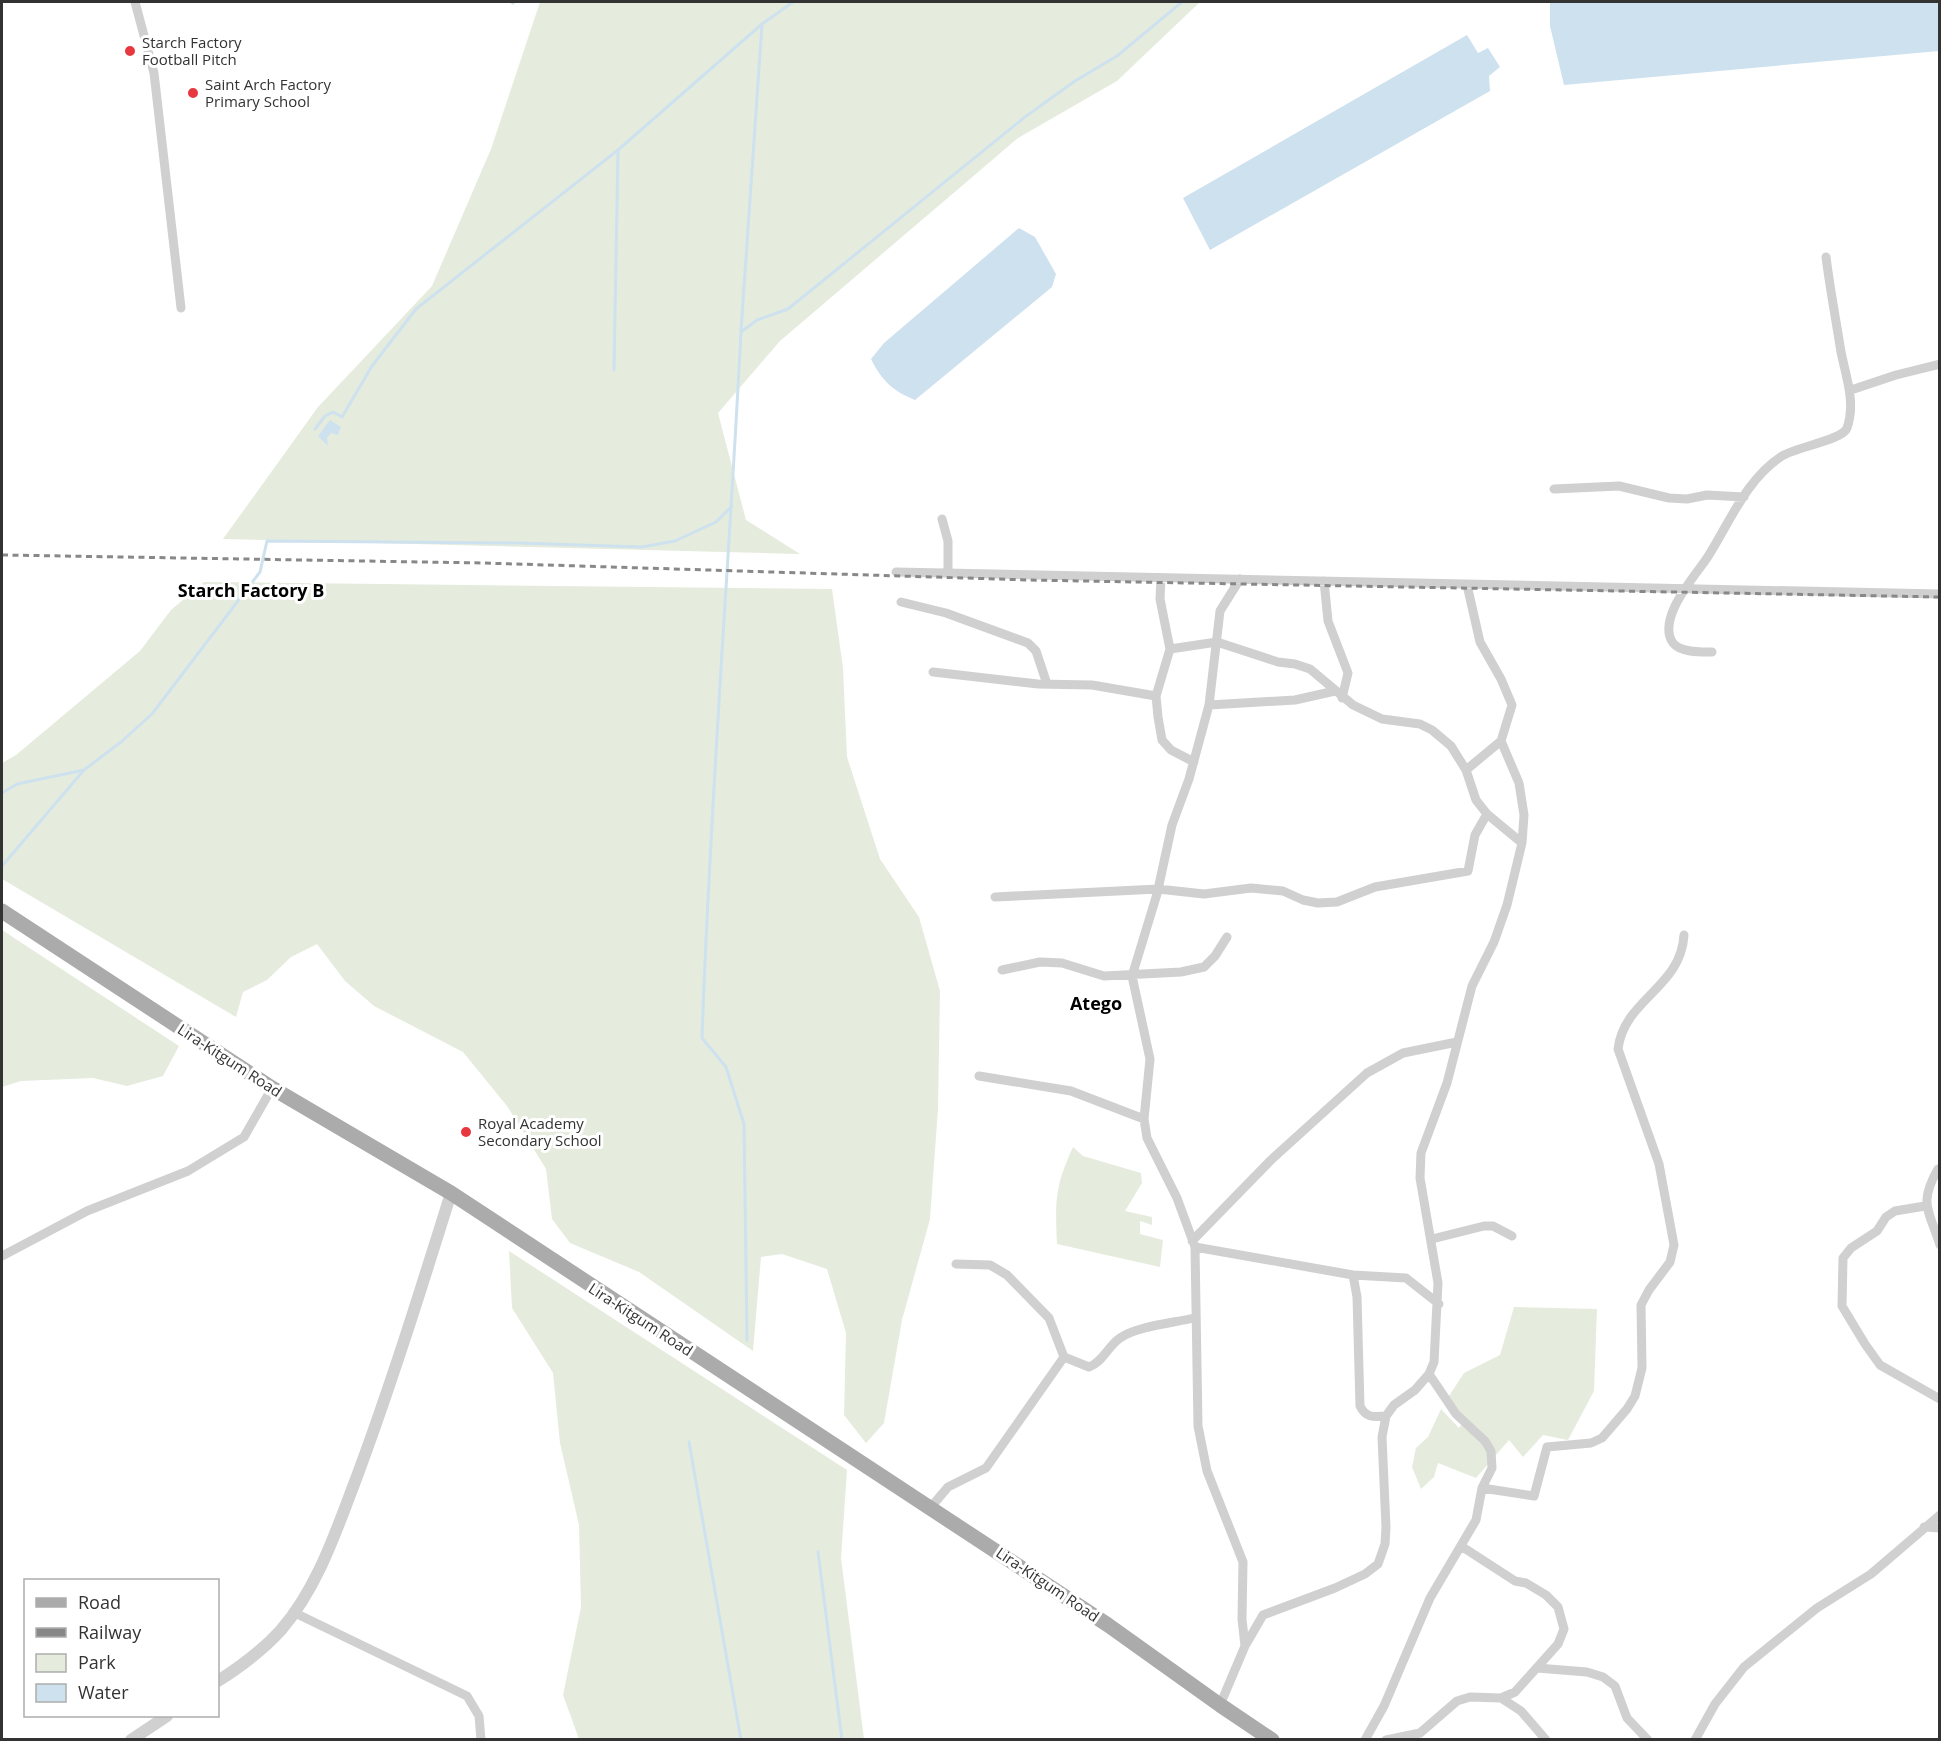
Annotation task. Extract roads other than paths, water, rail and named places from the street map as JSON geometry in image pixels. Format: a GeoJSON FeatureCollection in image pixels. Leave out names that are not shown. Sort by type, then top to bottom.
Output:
{"type":"FeatureCollection","features":[{"type":"Feature","properties":{"kind":"main road","name":"Lira-Kitgum Road"},"geometry":{"type":"LineString","coordinates":[[2,910],[272,1088],[451,1193],[1108,1624],[1272,1740]]}},
{"type":"Feature","properties":{"kind":"street"},"geometry":{"type":"LineString","coordinates":[[135,2],[154,73],[181,308]]}},
{"type":"Feature","properties":{"kind":"street"},"geometry":{"type":"LineString","coordinates":[[1713,652],[1680,649],[1674,644],[1670,635],[1671,624],[1683,588],[1707,558],[1758,477],[1783,456],[1809,444],[1840,437],[1846,431],[1851,390],[1842,358],[1826,257]]}},
{"type":"Feature","properties":{"kind":"street"},"geometry":{"type":"LineString","coordinates":[[1851,390],[1917,368],[1940,364]]}},
{"type":"Feature","properties":{"kind":"street"},"geometry":{"type":"LineString","coordinates":[[1554,489],[1619,486],[1669,498],[1687,499],[1707,495],[1744,497]]}},
{"type":"Feature","properties":{"kind":"street"},"geometry":{"type":"LineString","coordinates":[[942,519],[948,541],[948,573]]}},
{"type":"Feature","properties":{"kind":"street"},"geometry":{"type":"LineString","coordinates":[[896,573],[1940,594]]}},
{"type":"Feature","properties":{"kind":"street"},"geometry":{"type":"LineString","coordinates":[[1161,578],[1160,599],[1170,649],[1156,696],[1162,740],[1171,750],[1194,762]]}},
{"type":"Feature","properties":{"kind":"street"},"geometry":{"type":"LineString","coordinates":[[1240,579],[1223,603],[1209,705],[1194,762],[1172,825],[1158,889],[1132,976],[1150,1059],[1144,1119],[1153,1155],[1177,1198],[1193,1244],[1198,1426],[1208,1471],[1243,1562],[1242,1619],[1245,1646]]}},
{"type":"Feature","properties":{"kind":"street"},"geometry":{"type":"LineString","coordinates":[[1324,581],[1328,621],[1348,674],[1338,694]]}},
{"type":"Feature","properties":{"kind":"street"},"geometry":{"type":"LineString","coordinates":[[1466,770],[1502,741],[1512,705],[1501,679],[1480,642],[1467,585]]}},
{"type":"Feature","properties":{"kind":"street"},"geometry":{"type":"LineString","coordinates":[[901,602],[946,613],[1028,643],[1036,651],[1047,684]]}},
{"type":"Feature","properties":{"kind":"street"},"geometry":{"type":"LineString","coordinates":[[1170,649],[1217,642],[1310,669],[1338,694],[1382,719],[1420,724],[1432,730],[1451,746],[1466,770],[1476,800],[1487,814],[1522,843]]}},
{"type":"Feature","properties":{"kind":"street"},"geometry":{"type":"LineString","coordinates":[[933,672],[1047,684],[1101,686],[1156,696]]}},
{"type":"Feature","properties":{"kind":"street"},"geometry":{"type":"LineString","coordinates":[[1209,705],[1295,700],[1338,694]]}},
{"type":"Feature","properties":{"kind":"street"},"geometry":{"type":"LineString","coordinates":[[1220,1705],[1245,1646],[1266,1613],[1335,1588],[1365,1574],[1378,1564],[1385,1544],[1387,1521],[1382,1437],[1386,1416],[1394,1405],[1415,1390],[1429,1374],[1434,1362],[1439,1304],[1432,1239],[1420,1178],[1421,1153],[1447,1083],[1472,986],[1494,942],[1507,905],[1522,843],[1522,794],[1502,741]]}},
{"type":"Feature","properties":{"kind":"street"},"geometry":{"type":"LineString","coordinates":[[994,897],[1158,889],[1204,894],[1261,889],[1283,891],[1318,903],[1337,902],[1375,887],[1468,871],[1474,835],[1487,814]]}},
{"type":"Feature","properties":{"kind":"street"},"geometry":{"type":"LineString","coordinates":[[1482,1488],[1534,1496],[1547,1447],[1591,1443],[1602,1438],[1635,1396],[1644,1356],[1641,1305],[1648,1290],[1670,1262],[1674,1245],[1659,1164],[1618,1049],[1620,1038],[1643,1001],[1674,970],[1683,950],[1684,935]]}},
{"type":"Feature","properties":{"kind":"street"},"geometry":{"type":"LineString","coordinates":[[1002,970],[1040,962],[1062,963],[1104,976],[1181,972],[1204,967],[1215,956],[1227,937]]}},
{"type":"Feature","properties":{"kind":"street"},"geometry":{"type":"LineString","coordinates":[[1193,1244],[1271,1160],[1367,1073],[1403,1053],[1457,1041]]}},
{"type":"Feature","properties":{"kind":"street"},"geometry":{"type":"LineString","coordinates":[[980,1076],[1071,1091],[1144,1119]]}},
{"type":"Feature","properties":{"kind":"street"},"geometry":{"type":"LineString","coordinates":[[2,1256],[87,1211],[188,1171],[244,1137],[272,1088]]}},
{"type":"Feature","properties":{"kind":"street"},"geometry":{"type":"LineString","coordinates":[[1938,1169],[1926,1196],[1925,1206],[1940,1245]]}},
{"type":"Feature","properties":{"kind":"street"},"geometry":{"type":"LineString","coordinates":[[219,1681],[263,1647],[293,1612],[311,1585],[328,1550],[371,1439],[451,1193]]}},
{"type":"Feature","properties":{"kind":"street"},"geometry":{"type":"LineString","coordinates":[[1925,1206],[1895,1211],[1886,1217],[1869,1237],[1846,1252],[1843,1258],[1842,1306],[1848,1320],[1880,1365],[1940,1399]]}},
{"type":"Feature","properties":{"kind":"street"},"geometry":{"type":"LineString","coordinates":[[1432,1239],[1484,1226],[1493,1226],[1512,1236]]}},
{"type":"Feature","properties":{"kind":"street"},"geometry":{"type":"LineString","coordinates":[[1193,1244],[1353,1275],[1406,1278],[1439,1304]]}},
{"type":"Feature","properties":{"kind":"street"},"geometry":{"type":"LineString","coordinates":[[956,1264],[990,1265],[1007,1275],[1049,1318],[1064,1356],[1089,1367],[1096,1364],[1113,1344],[1126,1334],[1194,1318]]}},
{"type":"Feature","properties":{"kind":"street"},"geometry":{"type":"LineString","coordinates":[[1353,1275],[1357,1297],[1360,1406],[1363,1413],[1370,1417],[1386,1416]]}},
{"type":"Feature","properties":{"kind":"street"},"geometry":{"type":"LineString","coordinates":[[931,1507],[948,1487],[986,1468],[1064,1356]]}},
{"type":"Feature","properties":{"kind":"street"},"geometry":{"type":"LineString","coordinates":[[1365,1740],[1384,1706],[1430,1598],[1476,1520],[1482,1488],[1492,1468],[1491,1451],[1456,1414],[1429,1374]]}},
{"type":"Feature","properties":{"kind":"street"},"geometry":{"type":"LineString","coordinates":[[1695,1740],[1715,1704],[1744,1667],[1817,1608],[1871,1574],[1940,1515]]}},
{"type":"Feature","properties":{"kind":"street"},"geometry":{"type":"LineString","coordinates":[[1924,1527],[1940,1528]]}},
{"type":"Feature","properties":{"kind":"street"},"geometry":{"type":"LineString","coordinates":[[1386,1740],[1418,1736],[1457,1701],[1470,1697],[1501,1698],[1515,1692],[1558,1644],[1564,1629],[1558,1606],[1546,1594],[1526,1583],[1515,1581],[1461,1546]]}},
{"type":"Feature","properties":{"kind":"street"},"geometry":{"type":"LineString","coordinates":[[293,1612],[467,1696],[479,1716],[481,1740]]}},
{"type":"Feature","properties":{"kind":"street"},"geometry":{"type":"LineString","coordinates":[[1537,1668],[1587,1672],[1604,1677],[1615,1686],[1627,1718],[1648,1740]]}},
{"type":"Feature","properties":{"kind":"street"},"geometry":{"type":"LineString","coordinates":[[1501,1698],[1521,1712],[1546,1740]]}},
{"type":"Feature","properties":{"kind":"street"},"geometry":{"type":"LineString","coordinates":[[131,1740],[166,1717]]}},
{"type":"Feature","properties":{"kind":"water"},"geometry":{"type":"Polygon","coordinates":[[[1550,2],[1939,2],[1939,51],[1564,85],[1550,26],[1550,2]]]}},
{"type":"Feature","properties":{"kind":"water"},"geometry":{"type":"Polygon","coordinates":[[[1467,35],[1478,53],[1488,48],[1500,67],[1489,76],[1490,91],[1210,250],[1183,198],[1467,35]]]}},
{"type":"Feature","properties":{"kind":"water"},"geometry":{"type":"Polygon","coordinates":[[[1019,228],[1035,237],[1056,274],[1052,287],[915,400],[894,389],[879,373],[871,359],[884,343],[1019,228]]]}},
{"type":"Feature","properties":{"kind":"water"},"geometry":{"type":"Polygon","coordinates":[[[330,420],[341,427],[338,435],[331,433],[327,438],[328,446],[318,436],[330,420]]]}},
{"type":"Feature","properties":{"kind":"waterway"},"geometry":{"type":"LineString","coordinates":[[315,429],[325,416],[333,412],[342,417],[372,366],[416,309],[618,150],[762,24],[793,2]]}},
{"type":"Feature","properties":{"kind":"waterway"},"geometry":{"type":"LineString","coordinates":[[747,1340],[744,1124],[726,1067],[702,1038],[741,332],[757,320],[788,309],[1025,117],[1075,81],[1117,56],[1182,2]]}},
{"type":"Feature","properties":{"kind":"waterway"},"geometry":{"type":"LineString","coordinates":[[741,331],[762,24]]}},
{"type":"Feature","properties":{"kind":"waterway"},"geometry":{"type":"LineString","coordinates":[[614,370],[618,150]]}},
{"type":"Feature","properties":{"kind":"waterway"},"geometry":{"type":"LineString","coordinates":[[2,793],[17,784],[84,770],[121,742],[152,714],[260,572],[267,541],[519,543],[642,547],[675,541],[716,522],[732,506]]}},
{"type":"Feature","properties":{"kind":"waterway"},"geometry":{"type":"LineString","coordinates":[[2,866],[84,770]]}},
{"type":"Feature","properties":{"kind":"waterway"},"geometry":{"type":"LineString","coordinates":[[689,1442],[741,1740]]}},
{"type":"Feature","properties":{"kind":"waterway"},"geometry":{"type":"LineString","coordinates":[[818,1552],[842,1740]]}},
{"type":"Feature","properties":{"kind":"railway"},"geometry":{"type":"LineString","coordinates":[[2,555],[483,563],[1029,580],[1940,597]]}},
{"type":"Feature","properties":{"kind":"place","name":"Starch Factory Football Pitch"},"geometry":{"type":"Point","coordinates":[130,51]}},
{"type":"Feature","properties":{"kind":"place","name":"Saint Arch Factory Primary School"},"geometry":{"type":"Point","coordinates":[193,93]}},
{"type":"Feature","properties":{"kind":"place","name":"Royal Academy Secondary School"},"geometry":{"type":"Point","coordinates":[466,1132]}},
{"type":"Feature","properties":{"kind":"district","name":"Starch Factory B"},"geometry":{"type":"Point","coordinates":[251,590]}},
{"type":"Feature","properties":{"kind":"district","name":"Atego"},"geometry":{"type":"Point","coordinates":[1096,1003]}}]}
